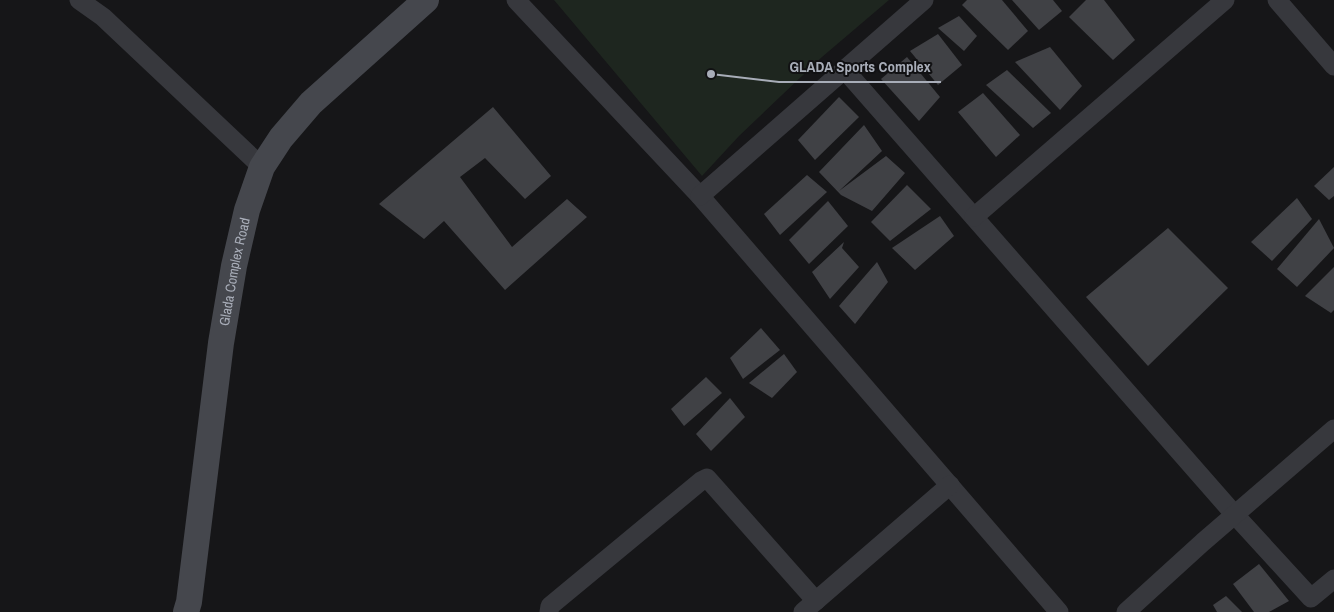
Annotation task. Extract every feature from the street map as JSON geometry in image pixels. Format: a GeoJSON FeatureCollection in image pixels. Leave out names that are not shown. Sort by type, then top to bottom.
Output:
{"type":"FeatureCollection","features":[{"type":"Feature","properties":{"kind":"street"},"geometry":{"type":"LineString","coordinates":[[79,0],[103,17],[262,167]]}},
{"type":"Feature","properties":{"kind":"street","name":"Glada Complex Road"},"geometry":{"type":"LineString","coordinates":[[186,612],[221,343],[234,266],[247,210],[262,167],[280,138],[312,104],[426,0]]}},
{"type":"Feature","properties":{"kind":"street"},"geometry":{"type":"LineString","coordinates":[[516,0],[700,196],[1059,612]]}},
{"type":"Feature","properties":{"kind":"street"},"geometry":{"type":"LineString","coordinates":[[700,196],[924,0]]}},
{"type":"Feature","properties":{"kind":"street"},"geometry":{"type":"LineString","coordinates":[[974,217],[1225,0]]}},
{"type":"Feature","properties":{"kind":"street"},"geometry":{"type":"LineString","coordinates":[[1278,0],[1334,66]]}},
{"type":"Feature","properties":{"kind":"street"},"geometry":{"type":"LineString","coordinates":[[844,69],[1316,605],[1334,579]]}},
{"type":"Feature","properties":{"kind":"street"},"geometry":{"type":"LineString","coordinates":[[1126,612],[1334,429]]}},
{"type":"Feature","properties":{"kind":"street"},"geometry":{"type":"LineString","coordinates":[[549,612],[550,606],[707,478],[809,606],[950,485]]}},
{"type":"Feature","properties":{"kind":"shaded area"},"geometry":{"type":"Polygon","coordinates":[[[554,0],[889,0],[822,57],[739,136],[702,176],[554,0]]]}},
{"type":"Feature","properties":{"kind":"building"},"geometry":{"type":"Polygon","coordinates":[[[967,0],[1002,0],[1028,31],[1008,50],[962,5],[967,0]]]}},
{"type":"Feature","properties":{"kind":"building"},"geometry":{"type":"Polygon","coordinates":[[[1012,0],[1053,0],[1062,11],[1039,30],[1012,0]]]}},
{"type":"Feature","properties":{"kind":"building"},"geometry":{"type":"Polygon","coordinates":[[[1086,0],[1104,0],[1135,40],[1113,60],[1069,17],[1086,0]]]}},
{"type":"Feature","properties":{"kind":"building"},"geometry":{"type":"Polygon","coordinates":[[[959,16],[977,36],[964,51],[938,28],[959,16]]]}},
{"type":"Feature","properties":{"kind":"building"},"geometry":{"type":"Polygon","coordinates":[[[938,34],[962,65],[938,85],[910,51],[938,34]]]}},
{"type":"Feature","properties":{"kind":"building"},"geometry":{"type":"Polygon","coordinates":[[[1050,47],[1082,86],[1060,110],[1015,62],[1050,47]]]}},
{"type":"Feature","properties":{"kind":"building"},"geometry":{"type":"Polygon","coordinates":[[[907,57],[940,97],[919,121],[881,79],[907,57]]]}},
{"type":"Feature","properties":{"kind":"building"},"geometry":{"type":"Polygon","coordinates":[[[1007,70],[1051,113],[1033,128],[986,85],[1007,70]]]}},
{"type":"Feature","properties":{"kind":"building"},"geometry":{"type":"Polygon","coordinates":[[[983,93],[1020,135],[996,157],[958,112],[983,93]]]}},
{"type":"Feature","properties":{"kind":"building"},"geometry":{"type":"Polygon","coordinates":[[[839,97],[859,117],[815,160],[798,140],[839,97]]]}},
{"type":"Feature","properties":{"kind":"building"},"geometry":{"type":"Polygon","coordinates":[[[493,107],[551,176],[525,199],[485,158],[460,177],[512,247],[567,199],[587,217],[505,290],[444,221],[424,239],[379,204],[493,107]]]}},
{"type":"Feature","properties":{"kind":"building"},"geometry":{"type":"Polygon","coordinates":[[[864,125],[882,151],[839,191],[886,156],[905,173],[872,211],[841,195],[819,172],[864,125]]]}},
{"type":"Feature","properties":{"kind":"building"},"geometry":{"type":"Polygon","coordinates":[[[1334,167],[1334,196],[1329,200],[1314,186],[1334,167]]]}},
{"type":"Feature","properties":{"kind":"building"},"geometry":{"type":"Polygon","coordinates":[[[807,175],[827,192],[780,235],[764,214],[807,175]]]}},
{"type":"Feature","properties":{"kind":"building"},"geometry":{"type":"Polygon","coordinates":[[[907,185],[931,209],[890,241],[871,222],[907,185]]]}},
{"type":"Feature","properties":{"kind":"building"},"geometry":{"type":"Polygon","coordinates":[[[1297,198],[1312,219],[1272,261],[1251,242],[1297,198]]]}},
{"type":"Feature","properties":{"kind":"building"},"geometry":{"type":"Polygon","coordinates":[[[828,201],[848,226],[809,264],[789,240],[828,201]]]}},
{"type":"Feature","properties":{"kind":"building"},"geometry":{"type":"Polygon","coordinates":[[[940,216],[954,236],[915,270],[892,248],[940,216]]]}},
{"type":"Feature","properties":{"kind":"building"},"geometry":{"type":"Polygon","coordinates":[[[1319,219],[1334,248],[1297,287],[1277,269],[1319,219]]]}},
{"type":"Feature","properties":{"kind":"building"},"geometry":{"type":"Polygon","coordinates":[[[1168,228],[1228,288],[1148,366],[1086,297],[1168,228]]]}},
{"type":"Feature","properties":{"kind":"building"},"geometry":{"type":"Polygon","coordinates":[[[844,242],[842,248],[859,267],[830,299],[812,272],[844,242]]]}},
{"type":"Feature","properties":{"kind":"building"},"geometry":{"type":"Polygon","coordinates":[[[877,262],[888,282],[855,324],[839,306],[877,262]]]}},
{"type":"Feature","properties":{"kind":"building"},"geometry":{"type":"Polygon","coordinates":[[[1334,267],[1334,310],[1331,313],[1305,296],[1334,267]]]}},
{"type":"Feature","properties":{"kind":"building"},"geometry":{"type":"Polygon","coordinates":[[[761,328],[780,350],[743,379],[730,358],[761,328]]]}},
{"type":"Feature","properties":{"kind":"building"},"geometry":{"type":"Polygon","coordinates":[[[784,354],[797,372],[772,398],[749,383],[784,354]]]}},
{"type":"Feature","properties":{"kind":"building"},"geometry":{"type":"Polygon","coordinates":[[[706,377],[722,393],[684,426],[671,409],[706,377]]]}},
{"type":"Feature","properties":{"kind":"building"},"geometry":{"type":"Polygon","coordinates":[[[730,398],[745,417],[711,451],[696,434],[730,398]]]}},
{"type":"Feature","properties":{"kind":"building"},"geometry":{"type":"Polygon","coordinates":[[[1259,564],[1289,601],[1269,612],[1254,612],[1233,584],[1259,564]]]}},
{"type":"Feature","properties":{"kind":"building"},"geometry":{"type":"Polygon","coordinates":[[[1226,596],[1242,612],[1217,612],[1213,605],[1226,596]]]}},
{"type":"Feature","properties":{"kind":"place","name":"GLADA Sports Complex"},"geometry":{"type":"Point","coordinates":[711,74]}}]}
